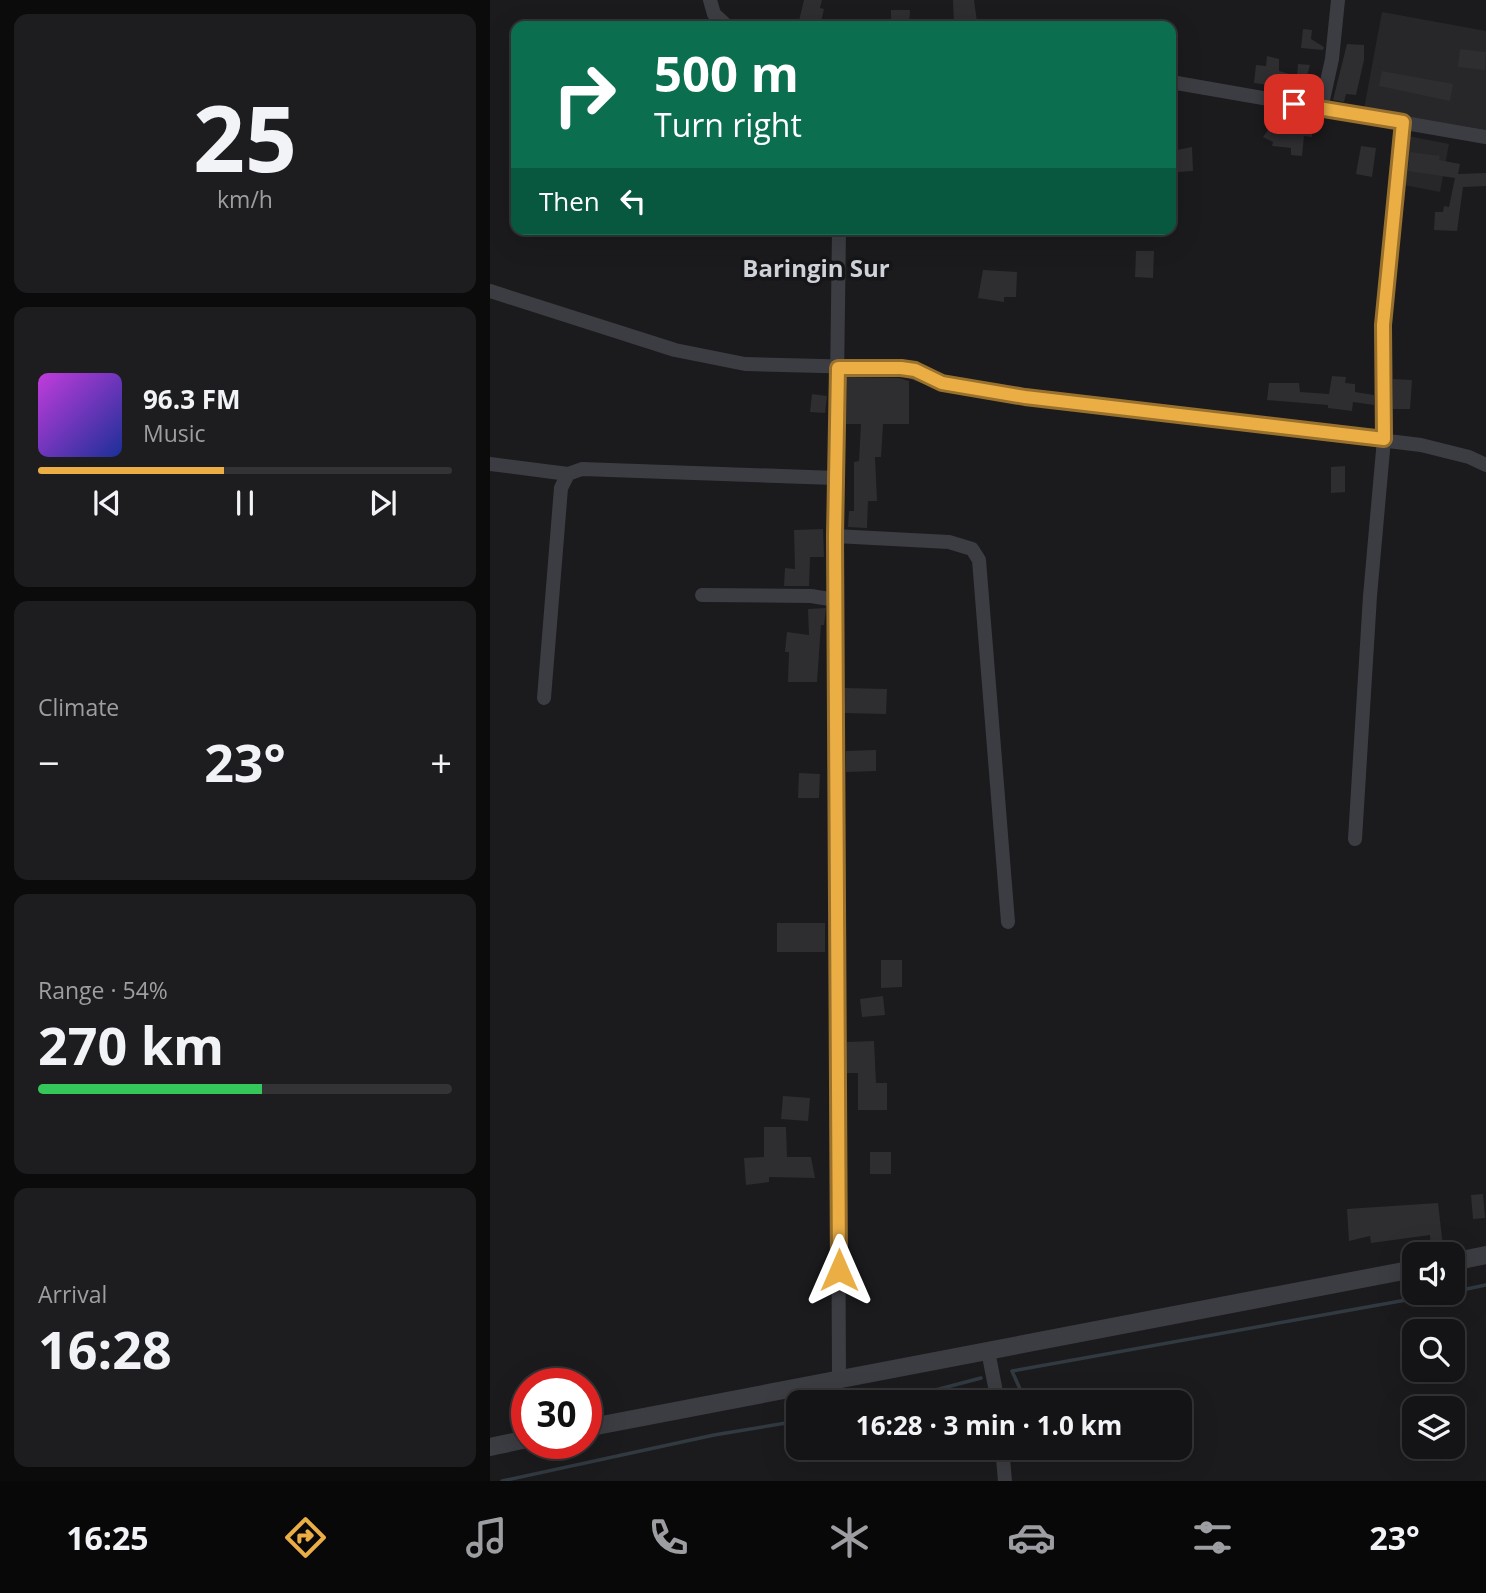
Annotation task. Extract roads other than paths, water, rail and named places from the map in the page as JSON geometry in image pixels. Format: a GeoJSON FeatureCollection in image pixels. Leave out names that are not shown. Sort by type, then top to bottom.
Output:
{"type":"FeatureCollection","features":[{"type":"Feature","properties":{"kind":"street"},"geometry":{"type":"LineString","coordinates":[[710,0],[713,14],[721,21]]}},
{"type":"Feature","properties":{"kind":"street"},"geometry":{"type":"LineString","coordinates":[[1321,109],[1332,59],[1338,0]]}},
{"type":"Feature","properties":{"kind":"street"},"geometry":{"type":"LineString","coordinates":[[1176,83],[1486,137]]}},
{"type":"Feature","properties":{"kind":"street"},"geometry":{"type":"LineString","coordinates":[[1355,838],[1370,596],[1384,439],[1383,325],[1403,122]]}},
{"type":"Feature","properties":{"kind":"street"},"geometry":{"type":"LineString","coordinates":[[839,235],[835,536],[839,1378]]}},
{"type":"Feature","properties":{"kind":"street"},"geometry":{"type":"LineString","coordinates":[[490,291],[675,350],[745,364],[901,368],[915,370],[942,383],[1025,397],[1384,439],[1433,448],[1486,465]]}},
{"type":"Feature","properties":{"kind":"street"},"geometry":{"type":"LineString","coordinates":[[490,464],[568,474],[582,469],[836,478]]}},
{"type":"Feature","properties":{"kind":"street"},"geometry":{"type":"LineString","coordinates":[[544,698],[561,488],[568,474]]}},
{"type":"Feature","properties":{"kind":"street"},"geometry":{"type":"LineString","coordinates":[[835,536],[949,542],[972,549],[979,560],[1008,922]]}},
{"type":"Feature","properties":{"kind":"street"},"geometry":{"type":"LineString","coordinates":[[702,595],[811,596],[836,600]]}},
{"type":"Feature","properties":{"kind":"street"},"geometry":{"type":"LineString","coordinates":[[1465,1259],[1486,1255]]}},
{"type":"Feature","properties":{"kind":"street"},"geometry":{"type":"LineString","coordinates":[[602,1425],[1402,1271]]}},
{"type":"Feature","properties":{"kind":"street"},"geometry":{"type":"LineString","coordinates":[[988,1351],[996,1390]]}},
{"type":"Feature","properties":{"kind":"street"},"geometry":{"type":"LineString","coordinates":[[490,1447],[511,1442]]}},
{"type":"Feature","properties":{"kind":"street"},"geometry":{"type":"LineString","coordinates":[[1003,1460],[1005,1481]]}},
{"type":"Feature","properties":{"kind":"waterway"},"geometry":{"type":"LineString","coordinates":[[1465,1289],[1486,1285]]}},
{"type":"Feature","properties":{"kind":"waterway"},"geometry":{"type":"LineString","coordinates":[[1016,1390],[1020,1389],[1012,1371],[1402,1301]]}},
{"type":"Feature","properties":{"kind":"waterway"},"geometry":{"type":"LineString","coordinates":[[936,1390],[981,1378]]}},
{"type":"Feature","properties":{"kind":"waterway"},"geometry":{"type":"LineString","coordinates":[[502,1481],[714,1435],[786,1423]]}},
{"type":"Feature","properties":{"kind":"district","name":"Baringin Sur"},"geometry":{"type":"Point","coordinates":[816,269]}}]}
